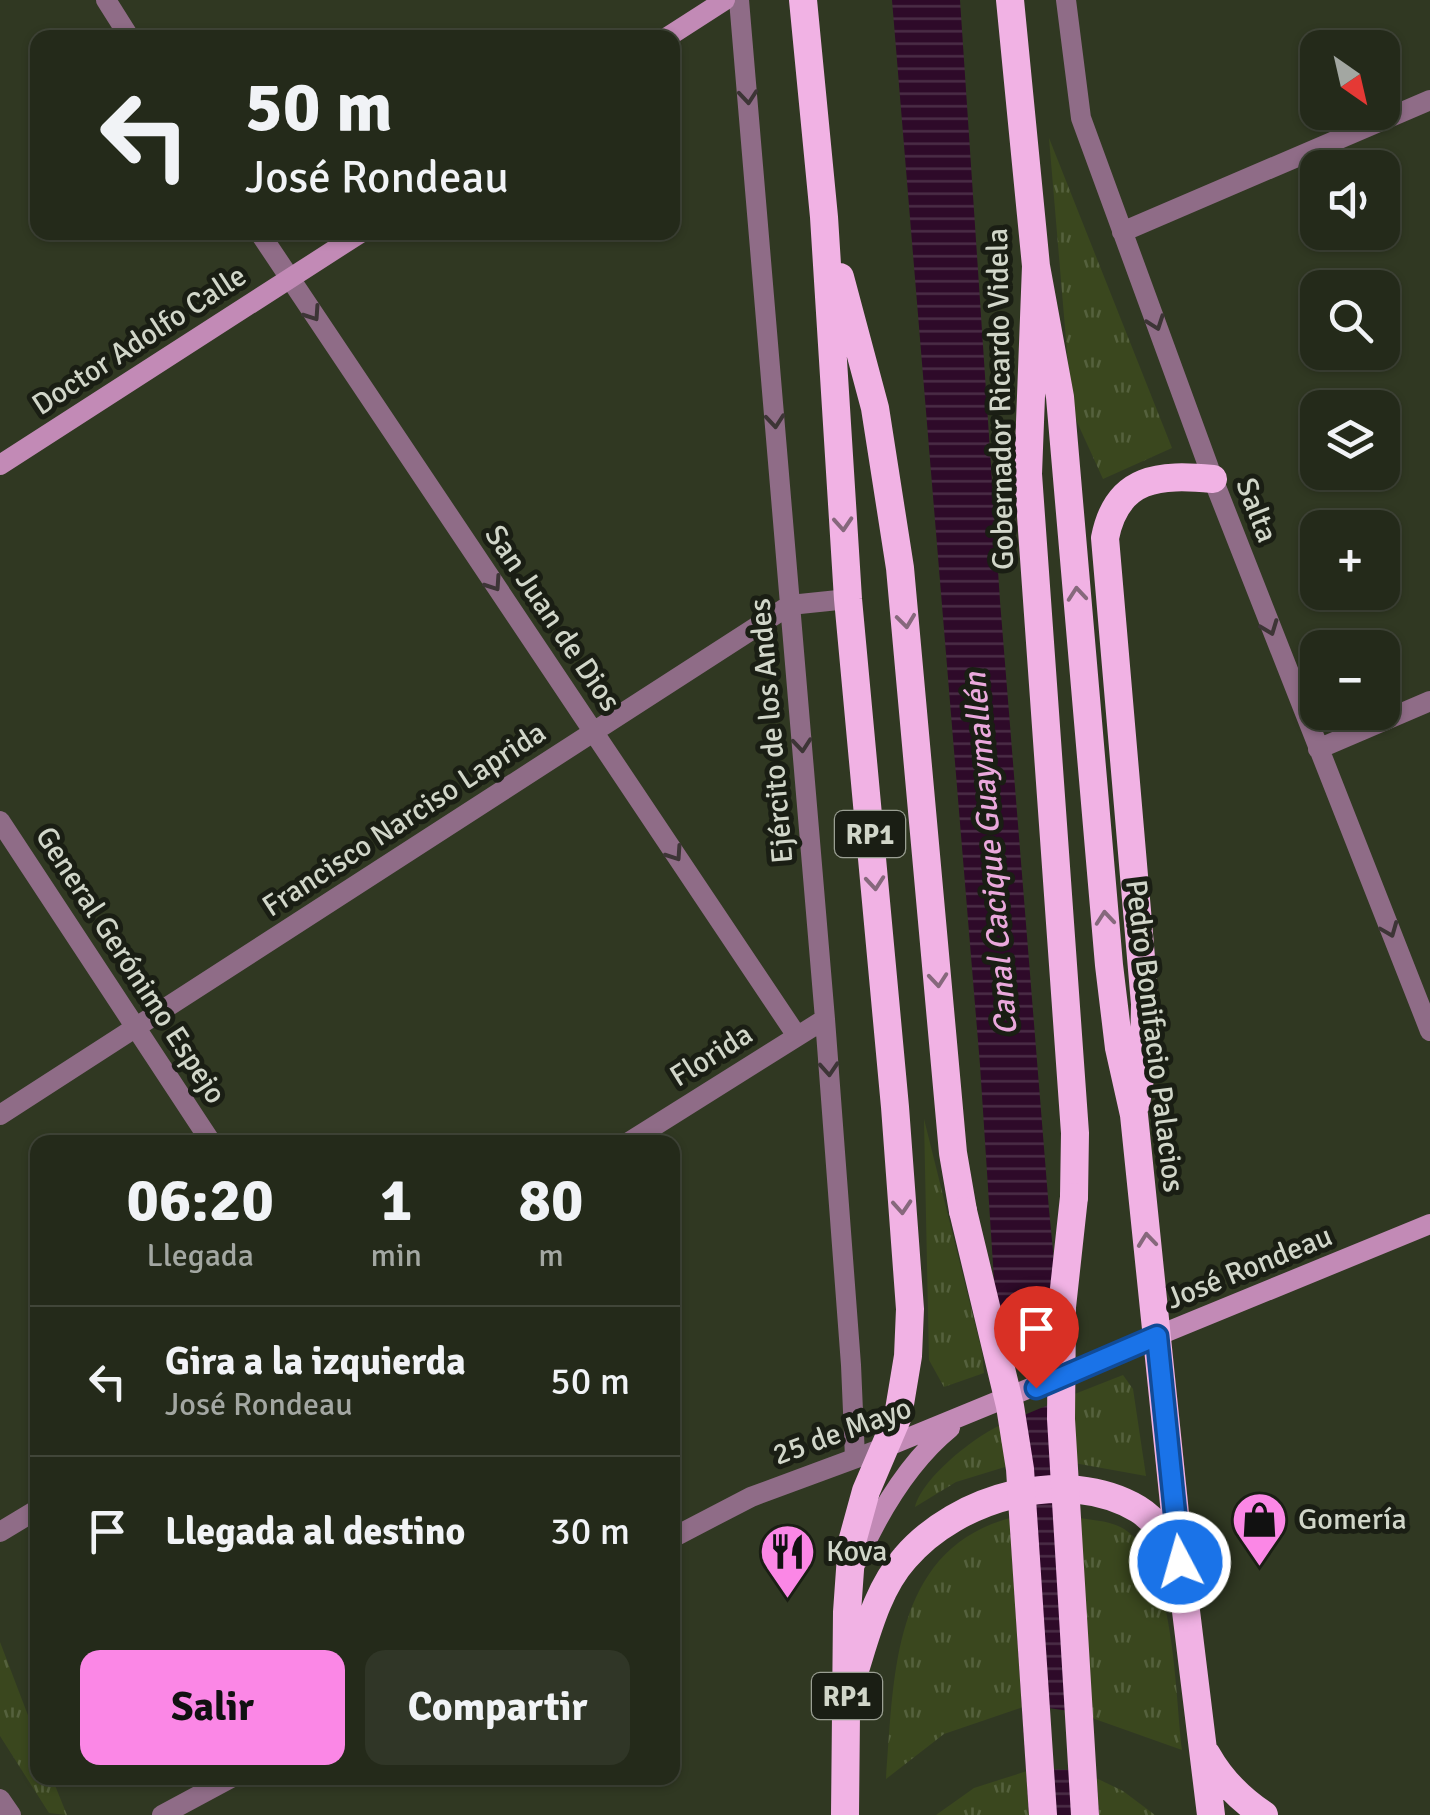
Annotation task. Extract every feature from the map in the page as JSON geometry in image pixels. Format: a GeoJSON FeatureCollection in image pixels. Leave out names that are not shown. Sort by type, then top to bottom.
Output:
{"type":"FeatureCollection","features":[{"type":"Feature","properties":{"kind":"highway","name":"RP1"},"geometry":{"type":"LineString","coordinates":[[804,0],[824,218],[848,599],[896,1107],[910,1309],[898,1416],[858,1514],[849,1578],[846,1815]]}},
{"type":"Feature","properties":{"kind":"highway","name":"Gobernador Ricardo Videla"},"geometry":{"type":"LineString","coordinates":[[1010,0],[1036,266],[1028,474],[1073,1096],[1074,1197],[1062,1308],[1061,1419],[1085,1815]]}},
{"type":"Feature","properties":{"kind":"highway","name":"RP1"},"geometry":{"type":"LineString","coordinates":[[824,218],[875,408],[900,568],[951,1138],[963,1212],[1007,1392],[1020,1469],[1043,1815]]}},
{"type":"Feature","properties":{"kind":"highway","name":"Pedro Bonifacio Palacios"},"geometry":{"type":"LineString","coordinates":[[1036,266],[1060,397],[1109,964],[1119,1048],[1134,1116],[1180,1562],[1211,1815]]}},
{"type":"Feature","properties":{"kind":"highway"},"geometry":{"type":"LineString","coordinates":[[1134,1116],[1144,1054],[1145,1004],[1105,538],[1118,501],[1143,484],[1168,475],[1213,479]]}},
{"type":"Feature","properties":{"kind":"highway"},"geometry":{"type":"LineString","coordinates":[[847,1696],[872,1620],[900,1562],[945,1521],[966,1509],[1008,1495],[1076,1492],[1102,1496],[1140,1510],[1155,1522],[1180,1562]]}},
{"type":"Feature","properties":{"kind":"highway"},"geometry":{"type":"LineString","coordinates":[[1201,1744],[1226,1783],[1264,1815]]}},
{"type":"Feature","properties":{"kind":"main road"},"geometry":{"type":"LineString","coordinates":[[678,30],[725,0]]}},
{"type":"Feature","properties":{"kind":"main road","name":"Doctor Adolfo Calle"},"geometry":{"type":"LineString","coordinates":[[0,465],[350,240]]}},
{"type":"Feature","properties":{"kind":"main road","name":"José Rondeau"},"geometry":{"type":"LineString","coordinates":[[1036,1388],[1430,1224]]}},
{"type":"Feature","properties":{"kind":"main road","name":"25 de Mayo"},"geometry":{"type":"LineString","coordinates":[[886,1447],[1036,1388]]}},
{"type":"Feature","properties":{"kind":"main road"},"geometry":{"type":"LineString","coordinates":[[849,1578],[884,1508],[912,1466],[964,1418]]}},
{"type":"Feature","properties":{"kind":"street"},"geometry":{"type":"LineString","coordinates":[[106,0],[125,30]]}},
{"type":"Feature","properties":{"kind":"street","name":"Ejército de los Andes"},"geometry":{"type":"LineString","coordinates":[[739,0],[825,1018],[852,1365],[858,1514]]}},
{"type":"Feature","properties":{"kind":"street","name":"Salta"},"geometry":{"type":"LineString","coordinates":[[1066,0],[1081,118],[1213,479],[1430,1031]]}},
{"type":"Feature","properties":{"kind":"street"},"geometry":{"type":"LineString","coordinates":[[1122,232],[1430,100]]}},
{"type":"Feature","properties":{"kind":"street","name":"San Juan de Dios"},"geometry":{"type":"LineString","coordinates":[[264,240],[797,1036]]}},
{"type":"Feature","properties":{"kind":"street","name":"Francisco Narciso Laprida"},"geometry":{"type":"LineString","coordinates":[[0,1115],[790,605],[848,599]]}},
{"type":"Feature","properties":{"kind":"street"},"geometry":{"type":"LineString","coordinates":[[1318,749],[1430,701]]}},
{"type":"Feature","properties":{"kind":"street","name":"General Gerónimo Espejo"},"geometry":{"type":"LineString","coordinates":[[0,821],[206,1135]]}},
{"type":"Feature","properties":{"kind":"street","name":"Florida"},"geometry":{"type":"LineString","coordinates":[[640,1135],[825,1018]]}},
{"type":"Feature","properties":{"kind":"street","name":"25 de Mayo"},"geometry":{"type":"LineString","coordinates":[[680,1534],[751,1497],[886,1447]]}},
{"type":"Feature","properties":{"kind":"street"},"geometry":{"type":"LineString","coordinates":[[0,1532],[30,1514]]}},
{"type":"Feature","properties":{"kind":"street"},"geometry":{"type":"LineString","coordinates":[[162,1815],[218,1785]]}},
{"type":"Feature","properties":{"kind":"street"},"geometry":{"type":"LineString","coordinates":[[0,1799],[11,1815]]}},
{"type":"Feature","properties":{"kind":"green space"},"geometry":{"type":"Polygon","coordinates":[[[1049,138],[1172,448],[1103,479],[1072,411],[1049,138]]]}},
{"type":"Feature","properties":{"kind":"green space"},"geometry":{"type":"Polygon","coordinates":[[[924,1119],[984,1373],[944,1387],[929,1360],[924,1119]]]}},
{"type":"Feature","properties":{"kind":"green space"},"geometry":{"type":"Polygon","coordinates":[[[1123,1375],[1133,1389],[1146,1476],[1074,1463],[1067,1397],[1123,1375]]]}},
{"type":"Feature","properties":{"kind":"green space"},"geometry":{"type":"Polygon","coordinates":[[[1003,1424],[1005,1467],[956,1482],[915,1507],[928,1483],[951,1459],[1003,1424]]]}},
{"type":"Feature","properties":{"kind":"green space"},"geometry":{"type":"Polygon","coordinates":[[[1010,1518],[1023,1707],[944,1734],[886,1779],[897,1661],[906,1623],[921,1588],[942,1558],[971,1534],[1010,1518]]]}},
{"type":"Feature","properties":{"kind":"green space"},"geometry":{"type":"Polygon","coordinates":[[[1078,1518],[1124,1529],[1141,1545],[1154,1569],[1170,1630],[1182,1750],[1092,1718],[1078,1518]]]}},
{"type":"Feature","properties":{"kind":"green space"},"geometry":{"type":"Polygon","coordinates":[[[0,1642],[30,1721],[30,1783],[0,1736],[0,1642]]]}},
{"type":"Feature","properties":{"kind":"green space"},"geometry":{"type":"Polygon","coordinates":[[[1027,1771],[1029,1815],[936,1815],[974,1788],[1027,1771]]]}},
{"type":"Feature","properties":{"kind":"green space"},"geometry":{"type":"Polygon","coordinates":[[[1096,1778],[1123,1791],[1155,1815],[1099,1815],[1096,1778]]]}},
{"type":"Feature","properties":{"kind":"green space"},"geometry":{"type":"Polygon","coordinates":[[[31,1785],[55,1785],[67,1815],[49,1813],[31,1785]]]}},
{"type":"Feature","properties":{"kind":"water","name":"Canal Cacique Guaymallén"},"geometry":{"type":"Polygon","coordinates":[[[892,0],[960,0],[1000,601],[1049,1210],[1074,1463],[1099,1815],[1029,1815],[980,1065],[892,0]]]}},
{"type":"Feature","properties":{"kind":"pier"},"geometry":{"type":"Polygon","coordinates":[[[1062,1338],[1067,1397],[1003,1424],[999,1363],[1062,1338]]]}},
{"type":"Feature","properties":{"kind":"pier"},"geometry":{"type":"Polygon","coordinates":[[[1042,1707],[1076,1712],[1074,1770],[1044,1769],[1042,1707]]]}},
{"type":"Feature","properties":{"kind":"place","name":"Gomería"},"geometry":{"type":"Point","coordinates":[1259,1568]}},
{"type":"Feature","properties":{"kind":"place","name":"Kova"},"geometry":{"type":"Point","coordinates":[787,1600]}},
{"type":"Feature","properties":{"kind":"route"},"geometry":{"type":"LineString","coordinates":[[1036,1388],[1157,1336],[1180,1562]]}}]}
